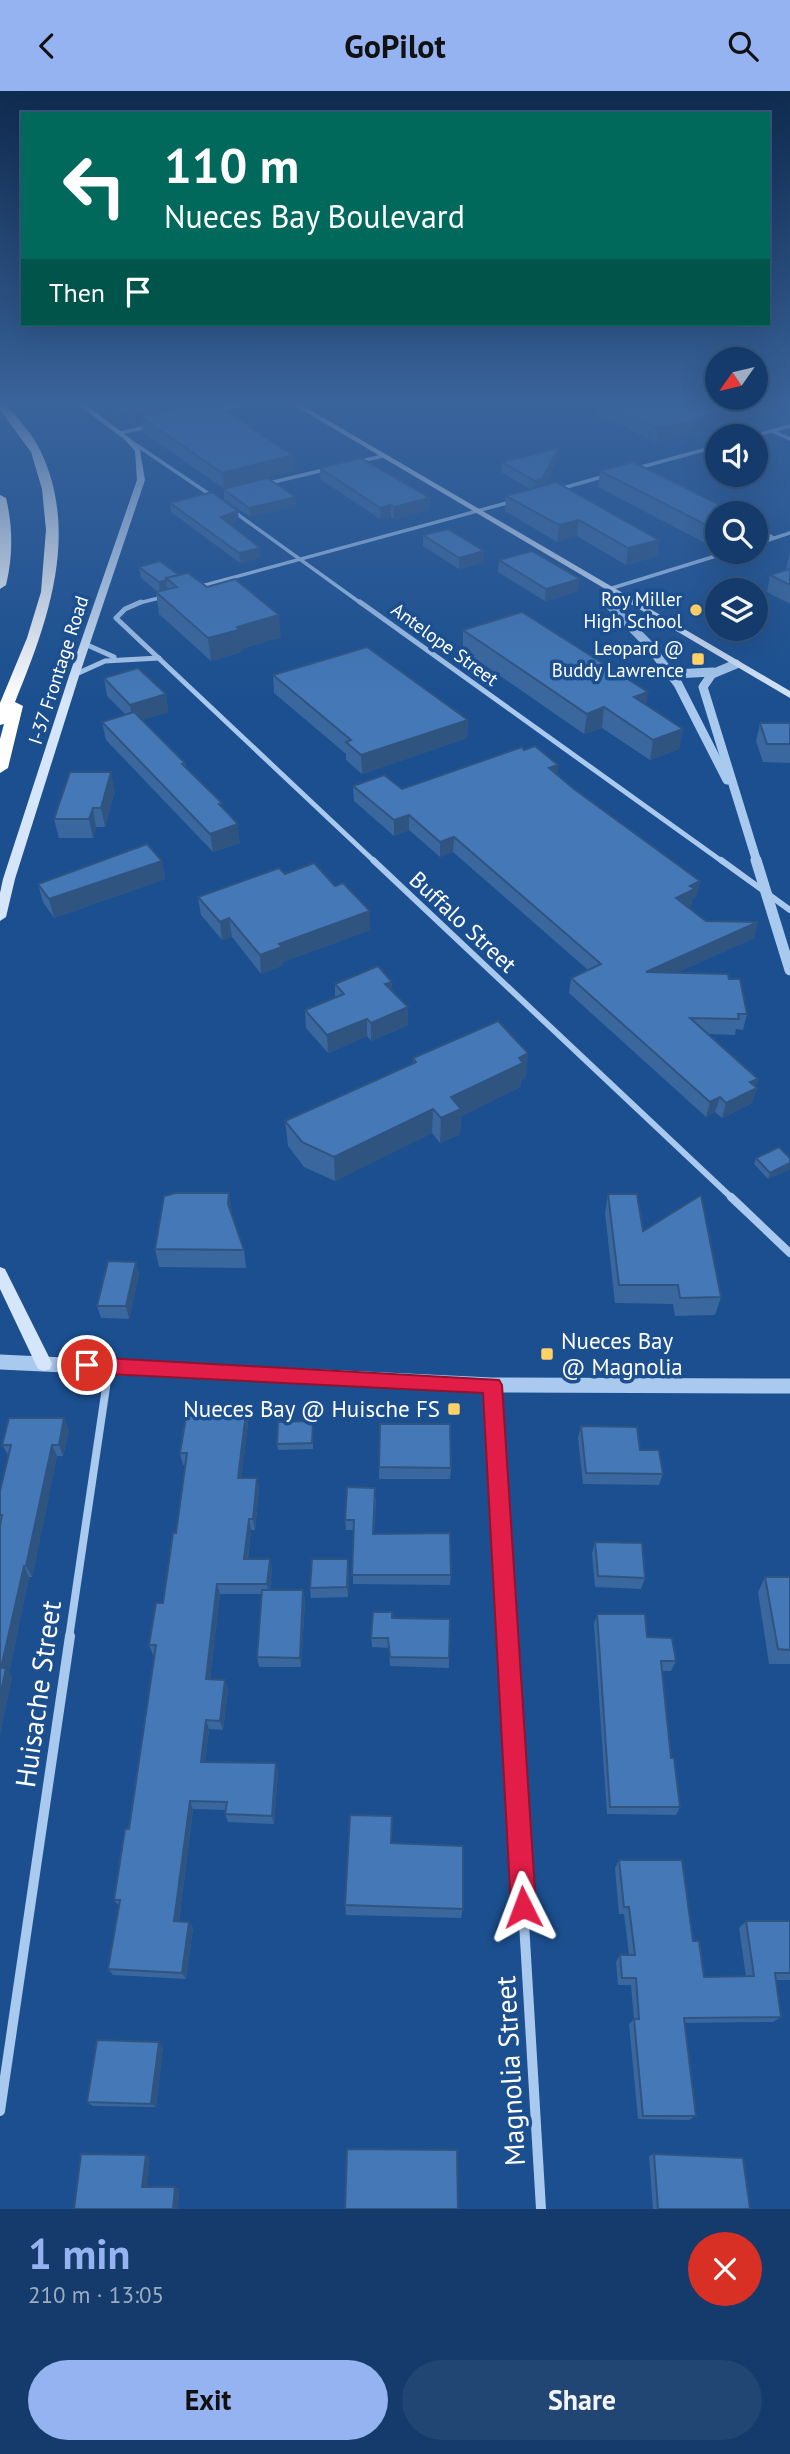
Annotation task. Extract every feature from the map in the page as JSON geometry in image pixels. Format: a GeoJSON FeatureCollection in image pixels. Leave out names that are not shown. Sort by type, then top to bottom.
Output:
{"type":"FeatureCollection","features":[{"type":"Feature","properties":{"kind":"highway"},"geometry":{"type":"LineString","coordinates":[[0,585],[5,524],[1,503]]}},
{"type":"Feature","properties":{"kind":"highway"},"geometry":{"type":"LineString","coordinates":[[0,721],[43,612],[51,572],[52,539],[48,503]]}},
{"type":"Feature","properties":{"kind":"highway"},"geometry":{"type":"LineString","coordinates":[[0,768],[31,646]]}},
{"type":"Feature","properties":{"kind":"main road","name":"I-37 Frontage Road"},"geometry":{"type":"LineString","coordinates":[[0,917],[13,867],[74,676],[133,503]]}},
{"type":"Feature","properties":{"kind":"main road"},"geometry":{"type":"LineString","coordinates":[[463,503],[790,695]]}},
{"type":"Feature","properties":{"kind":"main road"},"geometry":{"type":"LineString","coordinates":[[0,1273],[44,1364]]}},
{"type":"Feature","properties":{"kind":"street","name":"Antelope Street"},"geometry":{"type":"LineString","coordinates":[[222,503],[790,910]]}},
{"type":"Feature","properties":{"kind":"street"},"geometry":{"type":"LineString","coordinates":[[195,588],[509,503]]}},
{"type":"Feature","properties":{"kind":"street"},"geometry":{"type":"LineString","coordinates":[[768,540],[790,533]]}},
{"type":"Feature","properties":{"kind":"street"},"geometry":{"type":"LineString","coordinates":[[768,535],[774,538]]}},
{"type":"Feature","properties":{"kind":"street"},"geometry":{"type":"LineString","coordinates":[[705,559],[609,589],[607,603],[653,647],[675,677],[739,805]]}},
{"type":"Feature","properties":{"kind":"street","name":"Buffalo Street"},"geometry":{"type":"LineString","coordinates":[[169,595],[130,606],[118,613],[116,618],[790,1253]]}},
{"type":"Feature","properties":{"kind":"street"},"geometry":{"type":"LineString","coordinates":[[85,644],[114,657]]}},
{"type":"Feature","properties":{"kind":"street"},"geometry":{"type":"LineString","coordinates":[[74,676],[88,666],[114,657],[160,659]]}},
{"type":"Feature","properties":{"kind":"street"},"geometry":{"type":"LineString","coordinates":[[675,677],[713,672],[736,664]]}},
{"type":"Feature","properties":{"kind":"street"},"geometry":{"type":"LineString","coordinates":[[713,672],[705,679],[703,687],[790,970]]}},
{"type":"Feature","properties":{"kind":"street"},"geometry":{"type":"LineString","coordinates":[[675,677],[703,687]]}},
{"type":"Feature","properties":{"kind":"street"},"geometry":{"type":"LineString","coordinates":[[0,1362],[492,1385],[790,1386]]}},
{"type":"Feature","properties":{"kind":"street","name":"Huisache Street"},"geometry":{"type":"LineString","coordinates":[[0,2111],[109,1366]]}},
{"type":"Feature","properties":{"kind":"street","name":"Magnolia Street"},"geometry":{"type":"LineString","coordinates":[[492,1385],[541,2209]]}},
{"type":"Feature","properties":{"kind":"building"},"geometry":{"type":"Polygon","coordinates":[[[170,503],[227,503],[238,511],[221,517],[260,548],[239,553],[170,503]]]}},
{"type":"Feature","properties":{"kind":"building"},"geometry":{"type":"Polygon","coordinates":[[[242,503],[271,503],[249,508],[242,503]]]}},
{"type":"Feature","properties":{"kind":"building"},"geometry":{"type":"Polygon","coordinates":[[[372,503],[411,503],[394,507],[391,505],[380,508],[372,503]]]}},
{"type":"Feature","properties":{"kind":"building"},"geometry":{"type":"Polygon","coordinates":[[[519,503],[593,503],[659,540],[628,548],[579,520],[559,525],[519,503]]]}},
{"type":"Feature","properties":{"kind":"building"},"geometry":{"type":"Polygon","coordinates":[[[663,503],[705,503],[705,524],[663,503]]]}},
{"type":"Feature","properties":{"kind":"building"},"geometry":{"type":"Polygon","coordinates":[[[448,529],[484,551],[459,558],[423,535],[448,529]]]}},
{"type":"Feature","properties":{"kind":"building"},"geometry":{"type":"Polygon","coordinates":[[[532,551],[580,579],[546,589],[499,560],[532,551]]]}},
{"type":"Feature","properties":{"kind":"building"},"geometry":{"type":"Polygon","coordinates":[[[160,561],[179,575],[159,582],[139,567],[160,561]]]}},
{"type":"Feature","properties":{"kind":"building"},"geometry":{"type":"Polygon","coordinates":[[[790,569],[790,585],[770,575],[790,569]]]}},
{"type":"Feature","properties":{"kind":"building"},"geometry":{"type":"Polygon","coordinates":[[[188,573],[207,587],[235,579],[279,615],[208,638],[156,592],[177,587],[166,578],[188,573]]]}},
{"type":"Feature","properties":{"kind":"building"},"geometry":{"type":"Polygon","coordinates":[[[522,612],[648,692],[634,697],[683,729],[653,740],[604,707],[587,714],[463,630],[522,612]]]}},
{"type":"Feature","properties":{"kind":"building"},"geometry":{"type":"Polygon","coordinates":[[[367,647],[468,720],[361,755],[346,742],[351,740],[273,675],[367,647]]]}},
{"type":"Feature","properties":{"kind":"building"},"geometry":{"type":"Polygon","coordinates":[[[138,668],[166,694],[130,705],[104,678],[138,668]]]}},
{"type":"Feature","properties":{"kind":"building"},"geometry":{"type":"Polygon","coordinates":[[[134,712],[185,763],[182,764],[222,803],[219,804],[238,824],[210,834],[102,722],[134,712]]]}},
{"type":"Feature","properties":{"kind":"building"},"geometry":{"type":"Polygon","coordinates":[[[760,723],[790,723],[790,744],[767,744],[760,723]]]}},
{"type":"Feature","properties":{"kind":"building"},"geometry":{"type":"Polygon","coordinates":[[[535,746],[558,765],[549,768],[574,789],[700,881],[690,886],[695,889],[676,898],[706,921],[758,922],[646,972],[728,974],[729,979],[740,979],[747,1014],[738,1014],[739,1019],[690,1018],[758,1079],[750,1082],[757,1088],[726,1103],[720,1097],[710,1102],[571,978],[601,964],[454,837],[440,842],[409,815],[394,820],[353,786],[384,775],[402,789],[522,747],[524,750],[535,746]]]}},
{"type":"Feature","properties":{"kind":"building"},"geometry":{"type":"Polygon","coordinates":[[[70,772],[111,772],[101,808],[93,808],[89,819],[54,819],[70,772]]]}},
{"type":"Feature","properties":{"kind":"building"},"geometry":{"type":"Polygon","coordinates":[[[147,844],[162,861],[49,899],[38,884],[147,844]]]}},
{"type":"Feature","properties":{"kind":"building"},"geometry":{"type":"Polygon","coordinates":[[[314,863],[335,886],[343,883],[370,911],[279,944],[282,947],[260,955],[229,918],[220,922],[198,897],[279,868],[285,874],[314,863]]]}},
{"type":"Feature","properties":{"kind":"building"},"geometry":{"type":"Polygon","coordinates":[[[378,966],[392,982],[385,984],[408,1007],[371,1023],[367,1019],[327,1035],[305,1010],[344,994],[335,984],[378,966]]]}},
{"type":"Feature","properties":{"kind":"building"},"geometry":{"type":"Polygon","coordinates":[[[498,1021],[528,1053],[519,1058],[523,1063],[451,1097],[461,1109],[441,1118],[433,1109],[334,1157],[302,1142],[285,1121],[416,1062],[413,1058],[498,1021]]]}},
{"type":"Feature","properties":{"kind":"building"},"geometry":{"type":"Polygon","coordinates":[[[779,1147],[790,1158],[790,1163],[770,1173],[756,1158],[779,1147]]]}},
{"type":"Feature","properties":{"kind":"building"},"geometry":{"type":"Polygon","coordinates":[[[176,1193],[229,1193],[228,1204],[244,1250],[155,1249],[164,1196],[176,1193]]]}},
{"type":"Feature","properties":{"kind":"building"},"geometry":{"type":"Polygon","coordinates":[[[608,1194],[637,1194],[643,1231],[701,1195],[721,1297],[680,1298],[678,1285],[619,1285],[608,1194]]]}},
{"type":"Feature","properties":{"kind":"building"},"geometry":{"type":"Polygon","coordinates":[[[108,1261],[136,1262],[126,1306],[97,1306],[108,1261]]]}},
{"type":"Feature","properties":{"kind":"building"},"geometry":{"type":"Polygon","coordinates":[[[187,1411],[246,1412],[238,1478],[257,1478],[253,1519],[249,1519],[244,1559],[270,1559],[267,1584],[217,1584],[206,1679],[225,1680],[220,1721],[206,1720],[201,1762],[276,1763],[272,1816],[225,1814],[227,1802],[190,1801],[174,1921],[189,1922],[182,1973],[108,1969],[120,1900],[114,1900],[125,1829],[129,1829],[156,1645],[149,1645],[156,1603],[163,1603],[173,1533],[176,1533],[187,1453],[180,1453],[187,1411]]]}},
{"type":"Feature","properties":{"kind":"building"},"geometry":{"type":"Polygon","coordinates":[[[9,1418],[64,1418],[59,1445],[52,1445],[24,1566],[1,1668],[6,1668],[0,1697],[0,1491],[11,1445],[2,1445],[9,1418]]]}},
{"type":"Feature","properties":{"kind":"building"},"geometry":{"type":"Polygon","coordinates":[[[313,1421],[312,1443],[277,1444],[278,1422],[313,1421]]]}},
{"type":"Feature","properties":{"kind":"building"},"geometry":{"type":"Polygon","coordinates":[[[380,1424],[450,1424],[451,1468],[379,1467],[380,1424]]]}},
{"type":"Feature","properties":{"kind":"building"},"geometry":{"type":"Polygon","coordinates":[[[581,1426],[637,1427],[640,1450],[659,1450],[663,1474],[586,1473],[581,1426]]]}},
{"type":"Feature","properties":{"kind":"building"},"geometry":{"type":"Polygon","coordinates":[[[347,1487],[375,1488],[373,1534],[450,1533],[451,1575],[352,1575],[354,1520],[345,1520],[347,1487]]]}},
{"type":"Feature","properties":{"kind":"building"},"geometry":{"type":"Polygon","coordinates":[[[595,1542],[642,1543],[645,1578],[598,1576],[595,1542]]]}},
{"type":"Feature","properties":{"kind":"building"},"geometry":{"type":"Polygon","coordinates":[[[312,1559],[348,1559],[347,1587],[310,1588],[312,1559]]]}},
{"type":"Feature","properties":{"kind":"building"},"geometry":{"type":"Polygon","coordinates":[[[765,1577],[790,1577],[790,1650],[778,1649],[765,1577]]]}},
{"type":"Feature","properties":{"kind":"building"},"geometry":{"type":"Polygon","coordinates":[[[262,1590],[303,1590],[300,1658],[257,1657],[262,1590]]]}},
{"type":"Feature","properties":{"kind":"building"},"geometry":{"type":"Polygon","coordinates":[[[373,1612],[392,1612],[392,1618],[450,1619],[449,1658],[390,1657],[388,1638],[371,1638],[373,1612]]]}},
{"type":"Feature","properties":{"kind":"building"},"geometry":{"type":"Polygon","coordinates":[[[597,1614],[645,1614],[647,1637],[672,1638],[676,1661],[661,1661],[671,1758],[674,1758],[680,1807],[610,1807],[597,1614]]]}},
{"type":"Feature","properties":{"kind":"building"},"geometry":{"type":"Polygon","coordinates":[[[350,1815],[392,1816],[391,1843],[463,1846],[463,1909],[345,1905],[350,1815]]]}},
{"type":"Feature","properties":{"kind":"building"},"geometry":{"type":"Polygon","coordinates":[[[619,1860],[682,1860],[693,1941],[699,1941],[704,1977],[754,1976],[746,1921],[790,1921],[790,1973],[775,1973],[781,2017],[684,2018],[696,2116],[643,2116],[634,2019],[639,2019],[636,1978],[622,1978],[620,1955],[635,1955],[629,1907],[624,1907],[619,1860]]]}},
{"type":"Feature","properties":{"kind":"building"},"geometry":{"type":"Polygon","coordinates":[[[97,2040],[159,2042],[151,2104],[87,2102],[97,2040]]]}},
{"type":"Feature","properties":{"kind":"building"},"geometry":{"type":"Polygon","coordinates":[[[347,2149],[457,2150],[458,2209],[345,2209],[347,2149]]]}},
{"type":"Feature","properties":{"kind":"building"},"geometry":{"type":"Polygon","coordinates":[[[81,2154],[146,2155],[142,2187],[175,2187],[173,2209],[74,2209],[81,2154]]]}},
{"type":"Feature","properties":{"kind":"building"},"geometry":{"type":"Polygon","coordinates":[[[654,2154],[743,2158],[750,2209],[658,2209],[654,2154]]]}},
{"type":"Feature","properties":{"kind":"place","name":"Roy Miller High School"},"geometry":{"type":"Point","coordinates":[696,610]}},
{"type":"Feature","properties":{"kind":"place","name":"Leopard @ Buddy Lawrence"},"geometry":{"type":"Point","coordinates":[698,659]}},
{"type":"Feature","properties":{"kind":"place","name":"Nueces Bay @ Magnolia"},"geometry":{"type":"Point","coordinates":[547,1354]}},
{"type":"Feature","properties":{"kind":"place","name":"Nueces Bay @ Huische FS"},"geometry":{"type":"Point","coordinates":[454,1409]}},
{"type":"Feature","properties":{"kind":"route"},"geometry":{"type":"LineString","coordinates":[[87,1365],[492,1385],[523,1907]]}}]}
